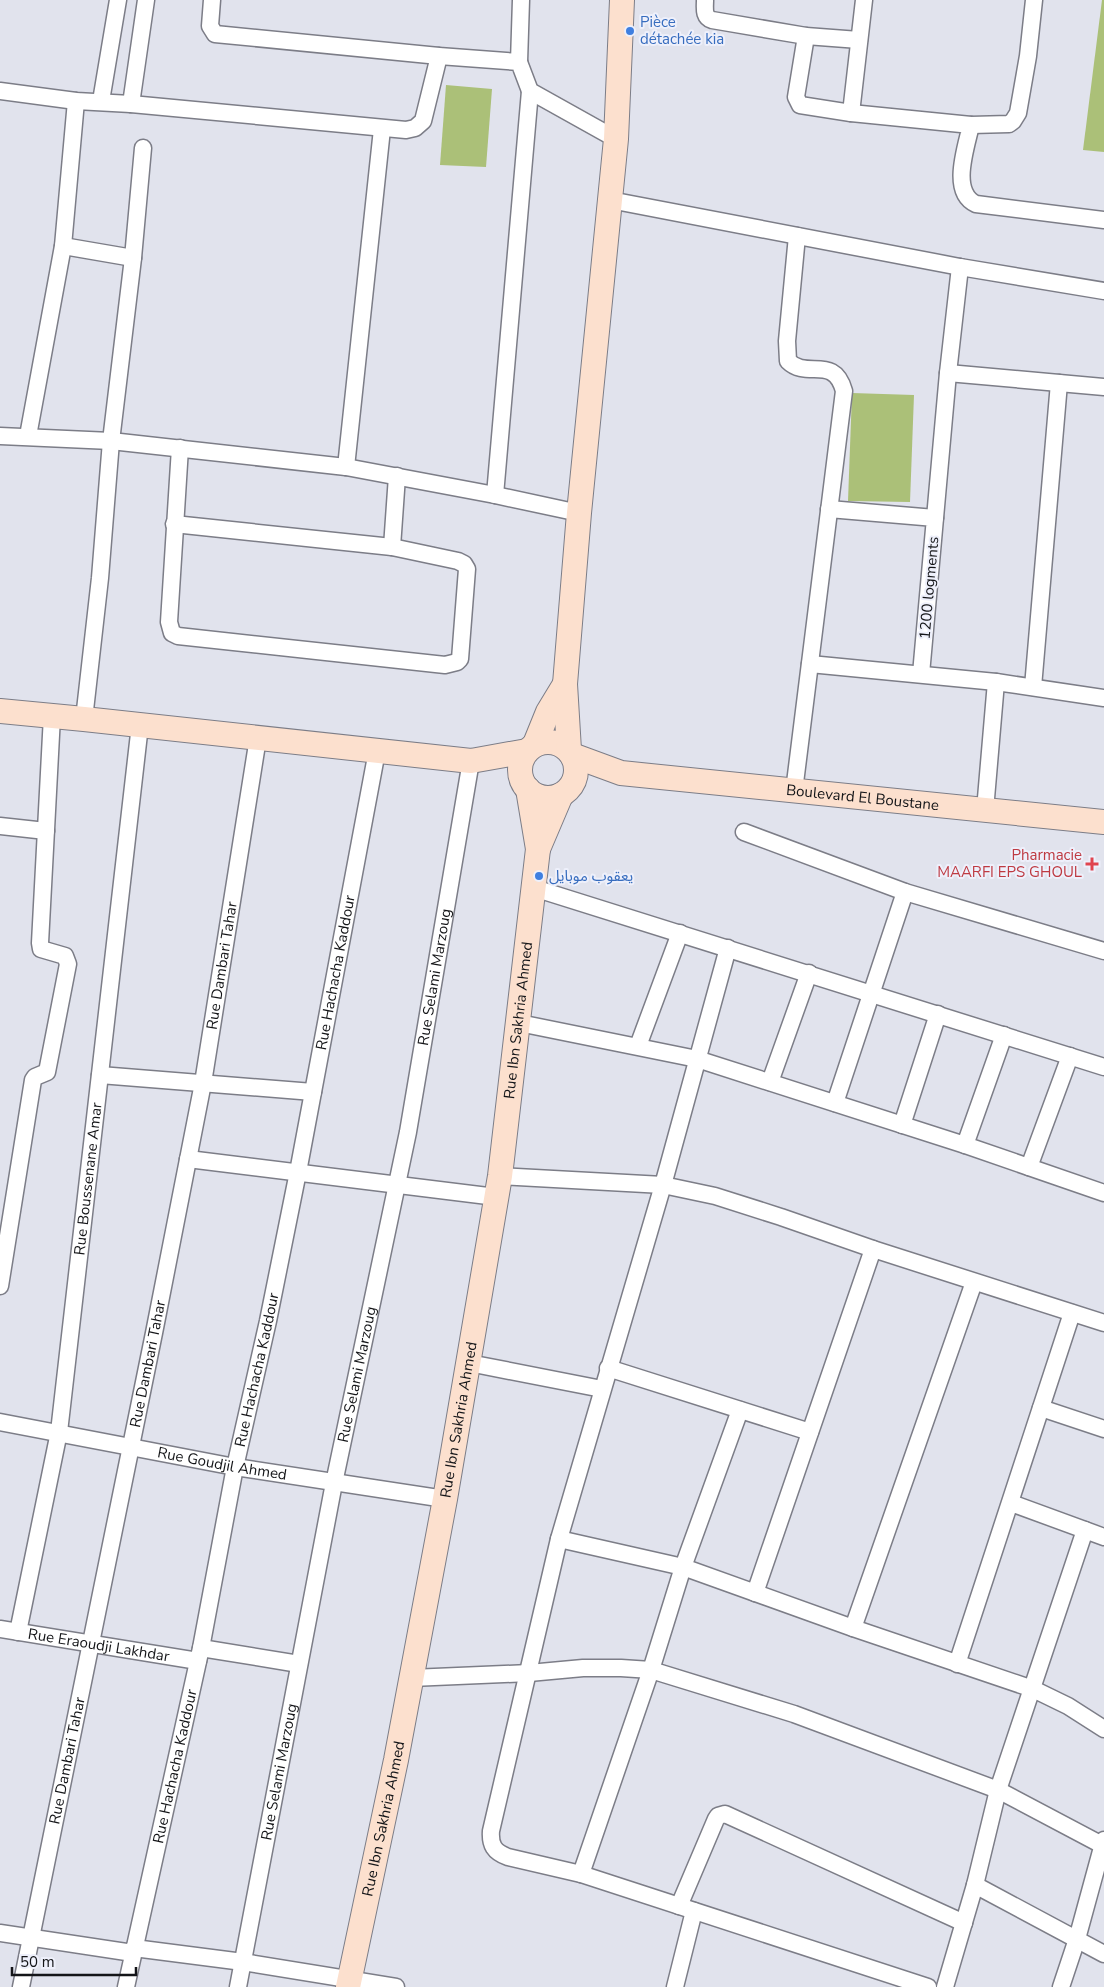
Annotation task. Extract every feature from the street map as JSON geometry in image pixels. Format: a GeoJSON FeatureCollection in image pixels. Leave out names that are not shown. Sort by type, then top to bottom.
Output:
{"type":"FeatureCollection","features":[{"type":"Feature","properties":{"kind":"main road"},"geometry":{"type":"LineString","coordinates":[[538,849],[565,792],[574,781],[577,768],[571,752],[565,684],[579,513],[616,139],[622,0]]}},
{"type":"Feature","properties":{"kind":"main road"},"geometry":{"type":"LineString","coordinates":[[538,849],[525,785],[520,771],[521,762],[531,748],[548,712],[565,684]]}},
{"type":"Feature","properties":{"kind":"main road"},"geometry":{"type":"LineString","coordinates":[[0,712],[84,719],[473,760],[531,748],[545,741],[555,742],[571,752],[621,773]]}},
{"type":"Feature","properties":{"kind":"main road"},"geometry":{"type":"LineString","coordinates":[[473,760],[525,785],[542,797],[551,798],[621,773]]}},
{"type":"Feature","properties":{"kind":"main road","name":"Boulevard El Boustane"},"geometry":{"type":"LineString","coordinates":[[621,773],[1104,822]]}},
{"type":"Feature","properties":{"kind":"main road","name":"Rue Ibn Sakhria Ahmed"},"geometry":{"type":"LineString","coordinates":[[349,1983],[411,1678],[469,1364],[498,1187],[519,1023],[538,849]]}},
{"type":"Feature","properties":{"kind":"street"},"geometry":{"type":"LineString","coordinates":[[100,101],[118,0]]}},
{"type":"Feature","properties":{"kind":"street"},"geometry":{"type":"LineString","coordinates":[[131,104],[146,0]]}},
{"type":"Feature","properties":{"kind":"street"},"geometry":{"type":"LineString","coordinates":[[212,0],[210,26],[215,34],[519,62]]}},
{"type":"Feature","properties":{"kind":"street"},"geometry":{"type":"LineString","coordinates":[[494,495],[530,90],[519,62],[521,0]]}},
{"type":"Feature","properties":{"kind":"street"},"geometry":{"type":"LineString","coordinates":[[705,0],[706,17],[712,20],[806,36],[859,40]]}},
{"type":"Feature","properties":{"kind":"street"},"geometry":{"type":"LineString","coordinates":[[851,113],[864,0]]}},
{"type":"Feature","properties":{"kind":"street"},"geometry":{"type":"LineString","coordinates":[[806,36],[797,102],[804,107],[971,125],[1009,124],[1018,113],[1028,56],[1034,0]]}},
{"type":"Feature","properties":{"kind":"street"},"geometry":{"type":"LineString","coordinates":[[0,91],[76,101],[100,101],[406,130],[420,125],[423,121],[439,56]]}},
{"type":"Feature","properties":{"kind":"street"},"geometry":{"type":"LineString","coordinates":[[530,90],[616,139]]}},
{"type":"Feature","properties":{"kind":"street"},"geometry":{"type":"LineString","coordinates":[[28,436],[63,246],[76,101]]}},
{"type":"Feature","properties":{"kind":"street"},"geometry":{"type":"LineString","coordinates":[[971,125],[961,182],[964,193],[969,200],[976,204],[1104,220]]}},
{"type":"Feature","properties":{"kind":"street"},"geometry":{"type":"LineString","coordinates":[[346,467],[382,129]]}},
{"type":"Feature","properties":{"kind":"street"},"geometry":{"type":"LineString","coordinates":[[84,719],[100,578],[111,441],[133,258],[143,148]]}},
{"type":"Feature","properties":{"kind":"street"},"geometry":{"type":"LineString","coordinates":[[610,200],[960,267],[1104,291]]}},
{"type":"Feature","properties":{"kind":"street"},"geometry":{"type":"LineString","coordinates":[[794,791],[844,391],[838,375],[829,370],[797,367],[788,361],[786,341],[797,236]]}},
{"type":"Feature","properties":{"kind":"street"},"geometry":{"type":"LineString","coordinates":[[63,246],[133,258]]}},
{"type":"Feature","properties":{"kind":"street"},"geometry":{"type":"LineString","coordinates":[[935,518],[960,267]]}},
{"type":"Feature","properties":{"kind":"street"},"geometry":{"type":"LineString","coordinates":[[948,373],[1104,387]]}},
{"type":"Feature","properties":{"kind":"street"},"geometry":{"type":"LineString","coordinates":[[1033,687],[1059,383]]}},
{"type":"Feature","properties":{"kind":"street"},"geometry":{"type":"LineString","coordinates":[[0,436],[111,441],[346,467],[579,513]]}},
{"type":"Feature","properties":{"kind":"street"},"geometry":{"type":"LineString","coordinates":[[174,524],[392,547],[458,561],[465,566],[467,573],[460,660],[446,665],[175,635],[169,622],[174,524],[180,448]]}},
{"type":"Feature","properties":{"kind":"street"},"geometry":{"type":"LineString","coordinates":[[392,547],[397,476]]}},
{"type":"Feature","properties":{"kind":"street","name":"1200 logments"},"geometry":{"type":"LineString","coordinates":[[829,509],[935,518],[922,674]]}},
{"type":"Feature","properties":{"kind":"street"},"geometry":{"type":"LineString","coordinates":[[810,664],[996,682],[1104,698]]}},
{"type":"Feature","properties":{"kind":"street"},"geometry":{"type":"LineString","coordinates":[[985,810],[996,682]]}},
{"type":"Feature","properties":{"kind":"street"},"geometry":{"type":"LineString","coordinates":[[0,1286],[33,1080],[35,1077],[47,1072],[68,964],[65,956],[44,951],[40,947],[52,716]]}},
{"type":"Feature","properties":{"kind":"street","name":"Rue Boussenane Amar"},"geometry":{"type":"LineString","coordinates":[[18,1632],[59,1432],[140,725]]}},
{"type":"Feature","properties":{"kind":"street","name":"Rue Dambari Tahar"},"geometry":{"type":"LineString","coordinates":[[21,1987],[92,1643],[203,1083],[258,738]]}},
{"type":"Feature","properties":{"kind":"street","name":"Rue Hachacha Kaddour"},"geometry":{"type":"LineString","coordinates":[[126,1987],[199,1654],[235,1467],[268,1321],[377,751]]}},
{"type":"Feature","properties":{"kind":"street","name":"Rue Selami Marzoug"},"geometry":{"type":"LineString","coordinates":[[238,1987],[298,1664],[417,1086],[473,760]]}},
{"type":"Feature","properties":{"kind":"street"},"geometry":{"type":"LineString","coordinates":[[0,826],[46,831]]}},
{"type":"Feature","properties":{"kind":"street"},"geometry":{"type":"LineString","coordinates":[[744,832],[905,892],[1104,951]]}},
{"type":"Feature","properties":{"kind":"street"},"geometry":{"type":"LineString","coordinates":[[534,888],[1104,1067]]}},
{"type":"Feature","properties":{"kind":"street"},"geometry":{"type":"LineString","coordinates":[[835,1103],[905,892]]}},
{"type":"Feature","properties":{"kind":"street"},"geometry":{"type":"LineString","coordinates":[[638,1046],[680,933]]}},
{"type":"Feature","properties":{"kind":"street"},"geometry":{"type":"LineString","coordinates":[[728,948],[663,1185],[559,1539],[490,1840],[499,1854],[581,1874],[928,1987]]}},
{"type":"Feature","properties":{"kind":"street"},"geometry":{"type":"LineString","coordinates":[[770,1082],[809,974]]}},
{"type":"Feature","properties":{"kind":"street"},"geometry":{"type":"LineString","coordinates":[[902,1125],[938,1014]]}},
{"type":"Feature","properties":{"kind":"street"},"geometry":{"type":"LineString","coordinates":[[519,1023],[697,1059],[965,1145],[1104,1193]]}},
{"type":"Feature","properties":{"kind":"street"},"geometry":{"type":"LineString","coordinates":[[965,1145],[1004,1035]]}},
{"type":"Feature","properties":{"kind":"street"},"geometry":{"type":"LineString","coordinates":[[1029,1167],[1070,1056]]}},
{"type":"Feature","properties":{"kind":"street"},"geometry":{"type":"LineString","coordinates":[[100,1075],[313,1092]]}},
{"type":"Feature","properties":{"kind":"street"},"geometry":{"type":"LineString","coordinates":[[188,1159],[396,1184],[498,1187],[663,1185],[715,1196],[1104,1323]]}},
{"type":"Feature","properties":{"kind":"street"},"geometry":{"type":"LineString","coordinates":[[755,1593],[873,1249]]}},
{"type":"Feature","properties":{"kind":"street"},"geometry":{"type":"LineString","coordinates":[[853,1628],[974,1282]]}},
{"type":"Feature","properties":{"kind":"street"},"geometry":{"type":"LineString","coordinates":[[957,1664],[1072,1313]]}},
{"type":"Feature","properties":{"kind":"street"},"geometry":{"type":"LineString","coordinates":[[469,1364],[602,1389]]}},
{"type":"Feature","properties":{"kind":"street"},"geometry":{"type":"LineString","coordinates":[[608,1368],[810,1432]]}},
{"type":"Feature","properties":{"kind":"street"},"geometry":{"type":"LineString","coordinates":[[1041,1408],[1104,1430]]}},
{"type":"Feature","properties":{"kind":"street"},"geometry":{"type":"LineString","coordinates":[[581,1874],[651,1670],[683,1567],[740,1410]]}},
{"type":"Feature","properties":{"kind":"street","name":"Rue Goudjil Ahmed"},"geometry":{"type":"LineString","coordinates":[[0,1422],[235,1467],[445,1499]]}},
{"type":"Feature","properties":{"kind":"street"},"geometry":{"type":"LineString","coordinates":[[1011,1503],[1104,1537]]}},
{"type":"Feature","properties":{"kind":"street"},"geometry":{"type":"LineString","coordinates":[[945,1987],[975,1885],[998,1790],[1085,1530]]}},
{"type":"Feature","properties":{"kind":"street"},"geometry":{"type":"LineString","coordinates":[[559,1539],[683,1567],[853,1628],[1033,1689],[1068,1706],[1104,1728]]}},
{"type":"Feature","properties":{"kind":"street","name":"Rue Eraoudji Lakhdar"},"geometry":{"type":"LineString","coordinates":[[0,1628],[92,1643],[298,1664]]}},
{"type":"Feature","properties":{"kind":"street"},"geometry":{"type":"LineString","coordinates":[[411,1678],[529,1673],[583,1668],[651,1670],[794,1714],[998,1790],[1103,1844],[1077,1939],[1061,1987]]}},
{"type":"Feature","properties":{"kind":"street"},"geometry":{"type":"LineString","coordinates":[[675,1987],[686,1909],[716,1819],[718,1816],[725,1814],[964,1923]]}},
{"type":"Feature","properties":{"kind":"street"},"geometry":{"type":"LineString","coordinates":[[975,1885],[1104,1954]]}},
{"type":"Feature","properties":{"kind":"street"},"geometry":{"type":"LineString","coordinates":[[0,1933],[243,1962],[349,1983],[396,1987]]}},
{"type":"Feature","properties":{"kind":"green space"},"geometry":{"type":"Polygon","coordinates":[[[1102,0],[1104,0],[1104,152],[1083,150],[1102,0]]]}},
{"type":"Feature","properties":{"kind":"green space"},"geometry":{"type":"Polygon","coordinates":[[[446,85],[492,89],[486,167],[440,165],[446,85]]]}},
{"type":"Feature","properties":{"kind":"green space"},"geometry":{"type":"Polygon","coordinates":[[[852,393],[914,395],[910,502],[848,501],[852,393]]]}},
{"type":"Feature","properties":{"kind":"place","name":"Pièce détachée kia"},"geometry":{"type":"Point","coordinates":[630,31]}},
{"type":"Feature","properties":{"kind":"place","name":"Pharmacie MAARFI EPS GHOUL"},"geometry":{"type":"Point","coordinates":[1092,864]}},
{"type":"Feature","properties":{"kind":"place","name":"يعقوب موبايل"},"geometry":{"type":"Point","coordinates":[539,876]}}]}
